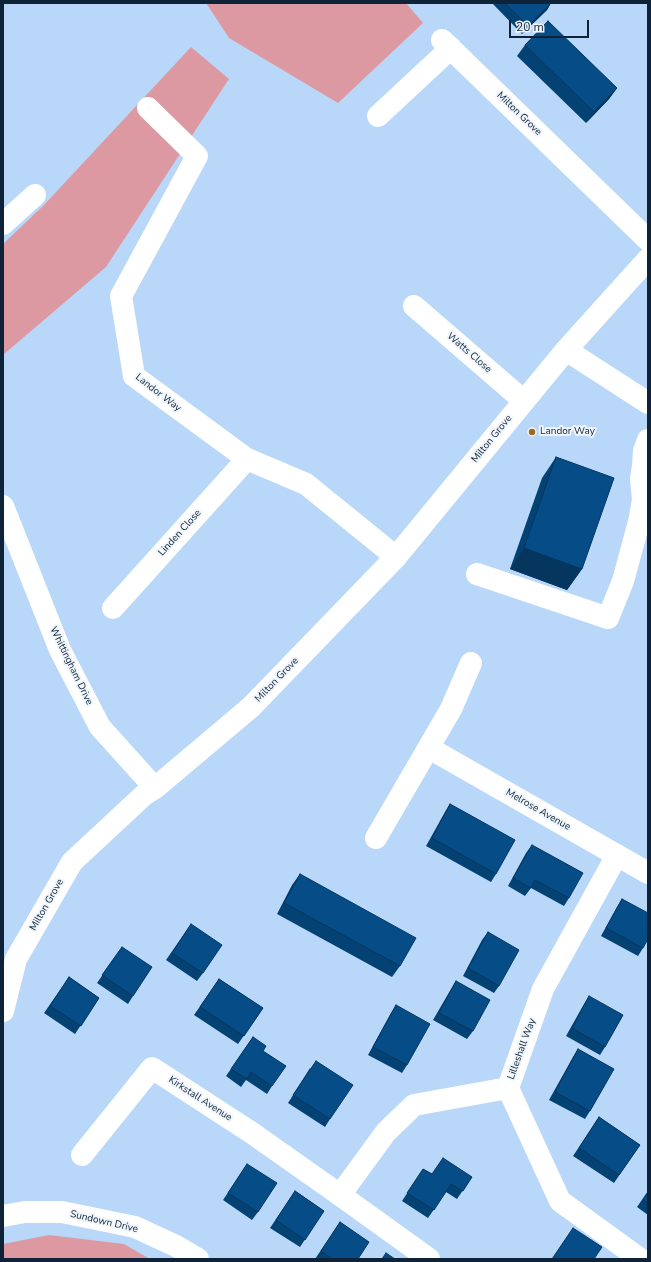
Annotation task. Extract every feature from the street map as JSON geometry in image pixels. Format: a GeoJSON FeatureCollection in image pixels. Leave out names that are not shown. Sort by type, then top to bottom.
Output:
{"type":"FeatureCollection","features":[{"type":"Feature","properties":{"kind":"street","name":"Milton Grove"},"geometry":{"type":"LineString","coordinates":[[378,116],[446,44],[648,240]]}},
{"type":"Feature","properties":{"kind":"street","name":"Landor Way"},"geometry":{"type":"LineString","coordinates":[[148,108],[197,156],[121,296],[134,376],[247,459],[306,484],[396,557]]}},
{"type":"Feature","properties":{"kind":"street"},"geometry":{"type":"LineString","coordinates":[[3,224],[35,195]]}},
{"type":"Feature","properties":{"kind":"street","name":"Milton Grove"},"geometry":{"type":"LineString","coordinates":[[3,1011],[16,959],[72,862],[144,795],[155,788],[251,707],[396,557],[566,350],[648,259]]}},
{"type":"Feature","properties":{"kind":"street","name":"Watts Close"},"geometry":{"type":"LineString","coordinates":[[414,306],[524,401]]}},
{"type":"Feature","properties":{"kind":"street"},"geometry":{"type":"LineString","coordinates":[[566,350],[648,403]]}},
{"type":"Feature","properties":{"kind":"street"},"geometry":{"type":"LineString","coordinates":[[477,574],[608,618],[623,581],[639,522],[643,500],[642,466],[644,451],[648,440]]}},
{"type":"Feature","properties":{"kind":"street","name":"Linden Close"},"geometry":{"type":"LineString","coordinates":[[113,608],[247,459]]}},
{"type":"Feature","properties":{"kind":"street","name":"Whittingham Drive"},"geometry":{"type":"LineString","coordinates":[[3,506],[60,650],[100,727],[155,788]]}},
{"type":"Feature","properties":{"kind":"street"},"geometry":{"type":"LineString","coordinates":[[376,838],[451,709],[471,663]]}},
{"type":"Feature","properties":{"kind":"street","name":"Melrose Avenue"},"geometry":{"type":"LineString","coordinates":[[429,748],[648,873]]}},
{"type":"Feature","properties":{"kind":"street","name":"Lilleshall Way"},"geometry":{"type":"LineString","coordinates":[[617,855],[543,989],[508,1088],[560,1201],[640,1259]]}},
{"type":"Feature","properties":{"kind":"street","name":"Kirkstall Avenue"},"geometry":{"type":"LineString","coordinates":[[82,1155],[152,1068],[252,1133],[429,1259]]}},
{"type":"Feature","properties":{"kind":"street"},"geometry":{"type":"LineString","coordinates":[[340,1195],[386,1132],[414,1105],[508,1088]]}},
{"type":"Feature","properties":{"kind":"street","name":"Sundown Drive"},"geometry":{"type":"LineString","coordinates":[[3,1216],[25,1212],[62,1212],[135,1228],[176,1246],[198,1259]]}},
{"type":"Feature","properties":{"kind":"shaded area"},"geometry":{"type":"Polygon","coordinates":[[[206,3],[406,3],[423,23],[338,103],[229,38],[206,3]]]}},
{"type":"Feature","properties":{"kind":"shaded area"},"geometry":{"type":"Polygon","coordinates":[[[191,47],[229,79],[106,267],[3,355],[3,244],[44,205],[191,47]]]}},
{"type":"Feature","properties":{"kind":"shaded area"},"geometry":{"type":"Polygon","coordinates":[[[49,1235],[124,1244],[150,1259],[3,1259],[3,1244],[49,1235]]]}},
{"type":"Feature","properties":{"kind":"building"},"geometry":{"type":"Polygon","coordinates":[[[505,3],[551,3],[528,26],[505,3]]]}},
{"type":"Feature","properties":{"kind":"building"},"geometry":{"type":"Polygon","coordinates":[[[548,21],[617,88],[594,112],[525,45],[548,21]]]}},
{"type":"Feature","properties":{"kind":"building"},"geometry":{"type":"Polygon","coordinates":[[[556,457],[614,478],[582,569],[524,548],[556,457]]]}},
{"type":"Feature","properties":{"kind":"building"},"geometry":{"type":"Polygon","coordinates":[[[450,804],[515,840],[496,874],[432,838],[450,804]]]}},
{"type":"Feature","properties":{"kind":"building"},"geometry":{"type":"Polygon","coordinates":[[[532,845],[583,873],[569,898],[535,880],[531,888],[513,878],[532,845]]]}},
{"type":"Feature","properties":{"kind":"building"},"geometry":{"type":"Polygon","coordinates":[[[300,874],[416,938],[400,966],[284,903],[300,874]]]}},
{"type":"Feature","properties":{"kind":"building"},"geometry":{"type":"Polygon","coordinates":[[[622,899],[648,913],[648,939],[643,948],[606,928],[622,899]]]}},
{"type":"Feature","properties":{"kind":"building"},"geometry":{"type":"Polygon","coordinates":[[[191,924],[222,945],[203,973],[172,953],[191,924]]]}},
{"type":"Feature","properties":{"kind":"building"},"geometry":{"type":"Polygon","coordinates":[[[488,932],[519,950],[499,986],[468,968],[488,932]]]}},
{"type":"Feature","properties":{"kind":"building"},"geometry":{"type":"Polygon","coordinates":[[[122,947],[152,967],[133,996],[102,975],[122,947]]]}},
{"type":"Feature","properties":{"kind":"building"},"geometry":{"type":"Polygon","coordinates":[[[69,977],[99,998],[81,1026],[50,1006],[69,977]]]}},
{"type":"Feature","properties":{"kind":"building"},"geometry":{"type":"Polygon","coordinates":[[[219,979],[263,1008],[244,1036],[200,1007],[219,979]]]}},
{"type":"Feature","properties":{"kind":"building"},"geometry":{"type":"Polygon","coordinates":[[[456,981],[490,1000],[473,1031],[439,1013],[456,981]]]}},
{"type":"Feature","properties":{"kind":"building"},"geometry":{"type":"Polygon","coordinates":[[[589,996],[623,1015],[605,1047],[572,1028],[589,996]]]}},
{"type":"Feature","properties":{"kind":"building"},"geometry":{"type":"Polygon","coordinates":[[[396,1005],[430,1024],[407,1065],[373,1047],[396,1005]]]}},
{"type":"Feature","properties":{"kind":"building"},"geometry":{"type":"Polygon","coordinates":[[[253,1037],[266,1046],[263,1051],[286,1066],[272,1086],[251,1072],[247,1079],[231,1069],[253,1037]]]}},
{"type":"Feature","properties":{"kind":"building"},"geometry":{"type":"Polygon","coordinates":[[[578,1049],[614,1069],[590,1111],[555,1092],[578,1049]]]}},
{"type":"Feature","properties":{"kind":"building"},"geometry":{"type":"Polygon","coordinates":[[[316,1061],[353,1085],[330,1119],[293,1095],[316,1061]]]}},
{"type":"Feature","properties":{"kind":"building"},"geometry":{"type":"Polygon","coordinates":[[[599,1117],[640,1145],[619,1175],[579,1148],[599,1117]]]}},
{"type":"Feature","properties":{"kind":"building"},"geometry":{"type":"Polygon","coordinates":[[[443,1158],[472,1177],[463,1191],[451,1184],[434,1210],[407,1193],[423,1169],[432,1174],[443,1158]]]}},
{"type":"Feature","properties":{"kind":"building"},"geometry":{"type":"Polygon","coordinates":[[[247,1164],[277,1183],[258,1212],[228,1193],[247,1164]]]}},
{"type":"Feature","properties":{"kind":"building"},"geometry":{"type":"Polygon","coordinates":[[[295,1191],[324,1211],[305,1240],[276,1220],[295,1191]]]}},
{"type":"Feature","properties":{"kind":"building"},"geometry":{"type":"Polygon","coordinates":[[[648,1192],[648,1203],[643,1200],[648,1192]]]}},
{"type":"Feature","properties":{"kind":"building"},"geometry":{"type":"Polygon","coordinates":[[[340,1222],[369,1242],[358,1259],[332,1259],[321,1251],[340,1222]]]}},
{"type":"Feature","properties":{"kind":"building"},"geometry":{"type":"Polygon","coordinates":[[[573,1228],[602,1247],[594,1259],[552,1259],[573,1228]]]}},
{"type":"Feature","properties":{"kind":"building"},"geometry":{"type":"Polygon","coordinates":[[[386,1253],[395,1259],[382,1259],[386,1253]]]}},
{"type":"Feature","properties":{"kind":"place","name":"Landor Way"},"geometry":{"type":"Point","coordinates":[532,432]}}]}
